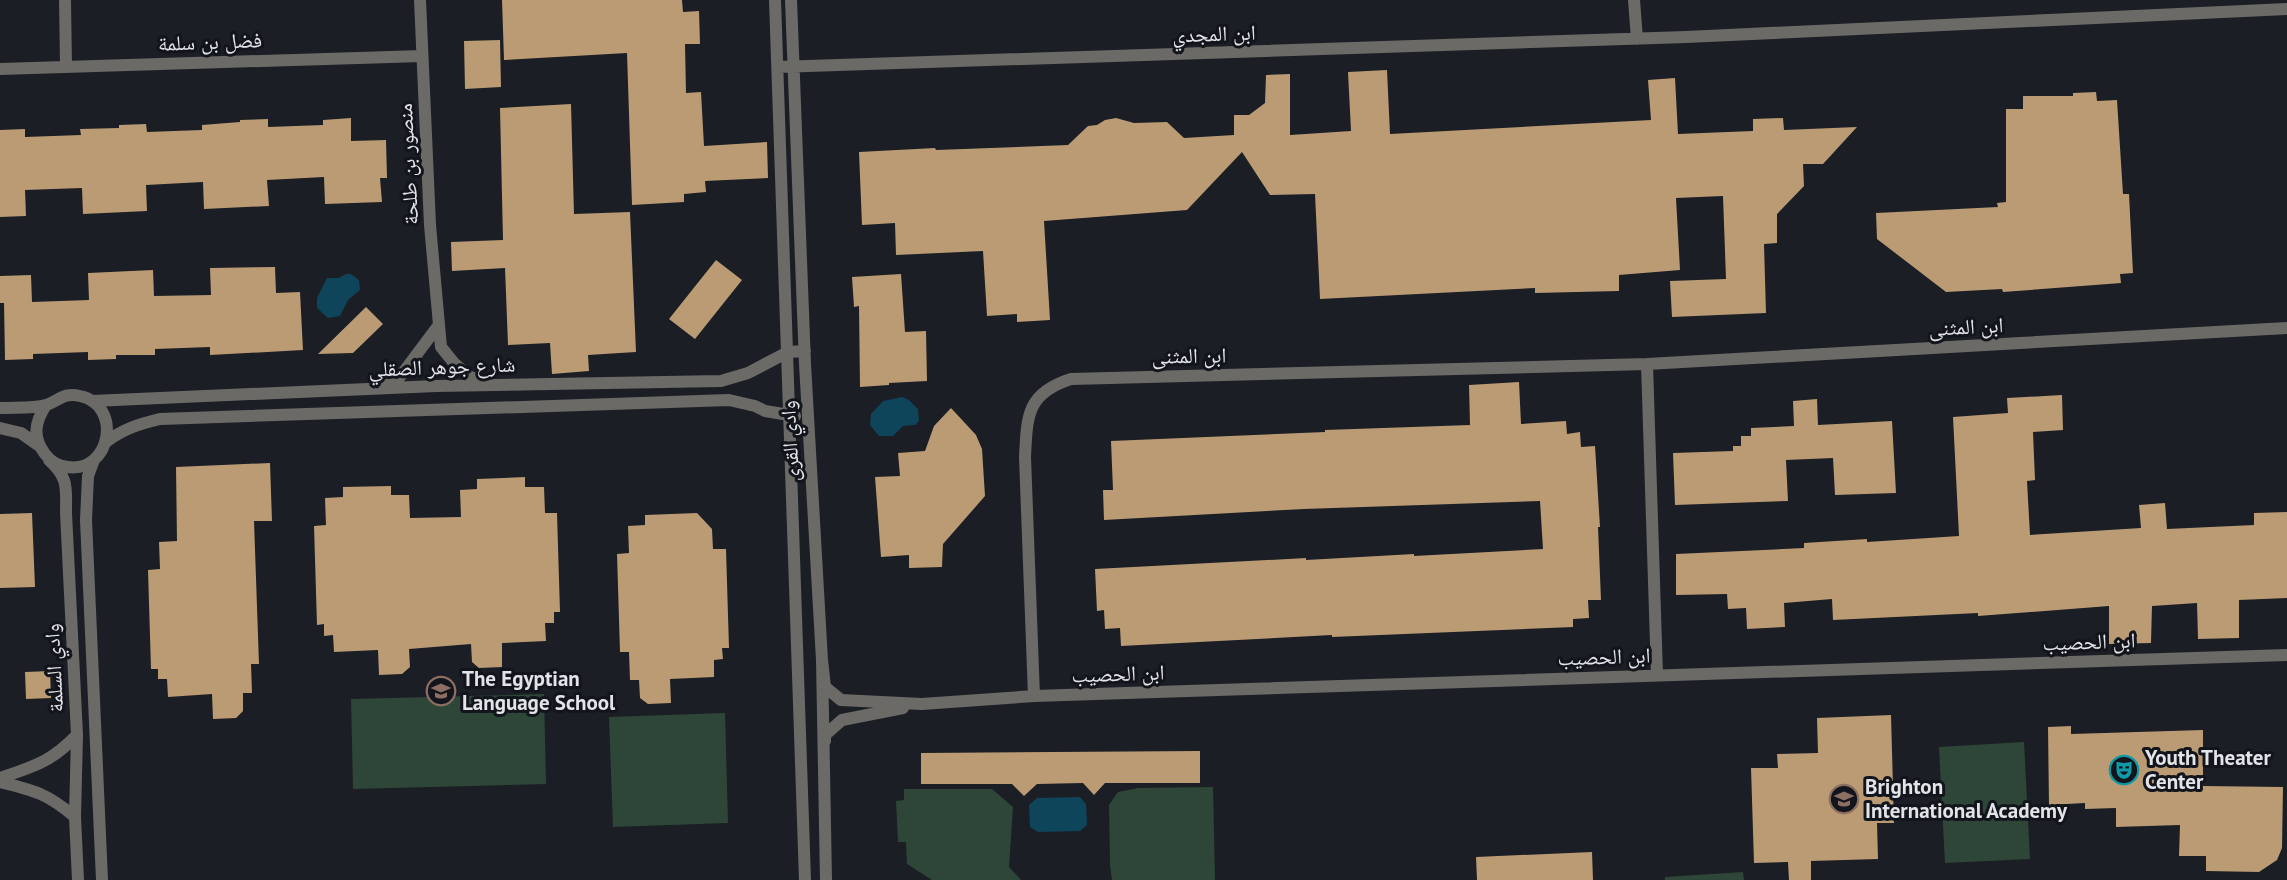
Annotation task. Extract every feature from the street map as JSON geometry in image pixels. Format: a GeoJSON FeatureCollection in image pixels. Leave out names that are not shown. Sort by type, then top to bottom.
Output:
{"type":"FeatureCollection","features":[{"type":"Feature","properties":{"kind":"street"},"geometry":{"type":"LineString","coordinates":[[65,0],[66,66]]}},
{"type":"Feature","properties":{"kind":"street","name":"منصور بن طلحة"},"geometry":{"type":"LineString","coordinates":[[420,0],[441,347],[454,363],[470,376],[496,385]]}},
{"type":"Feature","properties":{"kind":"street","name":"وادي القرى"},"geometry":{"type":"LineString","coordinates":[[775,0],[788,352],[788,416],[803,763],[805,880]]}},
{"type":"Feature","properties":{"kind":"street","name":"وادي القرى"},"geometry":{"type":"LineString","coordinates":[[791,0],[808,415],[822,660],[826,880]]}},
{"type":"Feature","properties":{"kind":"street"},"geometry":{"type":"LineString","coordinates":[[1634,0],[1637,39]]}},
{"type":"Feature","properties":{"kind":"street","name":"ابن المجدي"},"geometry":{"type":"LineString","coordinates":[[778,68],[1637,39],[2287,9]]}},
{"type":"Feature","properties":{"kind":"street","name":"فضل بن سلمة"},"geometry":{"type":"LineString","coordinates":[[0,69],[422,56]]}},
{"type":"Feature","properties":{"kind":"street"},"geometry":{"type":"LineString","coordinates":[[378,389],[399,378],[438,326]]}},
{"type":"Feature","properties":{"kind":"street","name":"ابن المثنى"},"geometry":{"type":"LineString","coordinates":[[1034,696],[1024,457],[1030,411],[1040,396],[1052,386],[1071,379],[1647,364],[2287,328]]}},
{"type":"Feature","properties":{"kind":"street"},"geometry":{"type":"LineString","coordinates":[[788,352],[805,351]]}},
{"type":"Feature","properties":{"kind":"street","name":"شارع جوهر الصقلي"},"geometry":{"type":"LineString","coordinates":[[92,401],[496,385],[721,381],[748,373],[788,352]]}},
{"type":"Feature","properties":{"kind":"street"},"geometry":{"type":"LineString","coordinates":[[1647,364],[1657,675]]}},
{"type":"Feature","properties":{"kind":"street"},"geometry":{"type":"LineString","coordinates":[[0,428],[21,433],[38,445],[50,460],[60,466],[72,468],[83,466],[102,452],[108,431],[106,419],[101,409],[92,401],[81,396],[68,395],[56,398],[46,405],[38,417],[35,431],[38,445]]}},
{"type":"Feature","properties":{"kind":"street","name":"شارع جوهر الصقلي"},"geometry":{"type":"LineString","coordinates":[[106,442],[120,431],[139,423],[171,419],[729,400],[788,416],[808,415]]}},
{"type":"Feature","properties":{"kind":"street"},"geometry":{"type":"LineString","coordinates":[[0,408],[46,405]]}},
{"type":"Feature","properties":{"kind":"street","name":"وادي السلمة"},"geometry":{"type":"LineString","coordinates":[[50,460],[62,472],[66,484],[77,735],[75,817],[78,880]]}},
{"type":"Feature","properties":{"kind":"street","name":"وادي السلمة"},"geometry":{"type":"LineString","coordinates":[[94,460],[88,476],[86,520],[102,880]]}},
{"type":"Feature","properties":{"kind":"street","name":"ابن الحصيب"},"geometry":{"type":"LineString","coordinates":[[822,660],[825,687],[841,700],[922,704],[1034,696],[2287,655]]}},
{"type":"Feature","properties":{"kind":"street","name":"ابن الحصيب"},"geometry":{"type":"LineString","coordinates":[[825,754],[825,735],[842,720],[922,704]]}},
{"type":"Feature","properties":{"kind":"street"},"geometry":{"type":"LineString","coordinates":[[0,780],[60,753],[77,735]]}},
{"type":"Feature","properties":{"kind":"street"},"geometry":{"type":"LineString","coordinates":[[0,780],[54,799],[75,817]]}},
{"type":"Feature","properties":{"kind":"green space"},"geometry":{"type":"Polygon","coordinates":[[[544,694],[546,784],[353,789],[351,699],[544,694]]]}},
{"type":"Feature","properties":{"kind":"green space"},"geometry":{"type":"Polygon","coordinates":[[[725,713],[728,823],[613,827],[609,717],[725,713]]]}},
{"type":"Feature","properties":{"kind":"green space"},"geometry":{"type":"Polygon","coordinates":[[[2024,742],[2030,859],[1945,863],[1939,747],[2024,742]]]}},
{"type":"Feature","properties":{"kind":"green space"},"geometry":{"type":"Polygon","coordinates":[[[1213,787],[1215,880],[1112,880],[1109,805],[1118,792],[1138,788],[1213,787]]]}},
{"type":"Feature","properties":{"kind":"green space"},"geometry":{"type":"Polygon","coordinates":[[[904,789],[992,789],[1013,807],[1009,867],[1021,880],[932,880],[907,864],[906,842],[898,842],[896,801],[904,800],[904,789]]]}},
{"type":"Feature","properties":{"kind":"green space"},"geometry":{"type":"Polygon","coordinates":[[[1743,872],[1744,880],[1665,880],[1665,877],[1743,872]]]}},
{"type":"Feature","properties":{"kind":"water"},"geometry":{"type":"Polygon","coordinates":[[[351,274],[359,280],[360,290],[348,300],[340,316],[328,318],[317,308],[317,298],[327,278],[339,278],[351,274]]]}},
{"type":"Feature","properties":{"kind":"water"},"geometry":{"type":"Polygon","coordinates":[[[902,397],[918,409],[919,421],[915,425],[903,426],[893,436],[879,436],[870,425],[871,414],[883,401],[902,397]]]}},
{"type":"Feature","properties":{"kind":"water"},"geometry":{"type":"Polygon","coordinates":[[[1080,797],[1086,804],[1087,825],[1080,831],[1038,832],[1030,827],[1029,805],[1037,798],[1080,797]]]}},
{"type":"Feature","properties":{"kind":"building"},"geometry":{"type":"Polygon","coordinates":[[[502,0],[682,0],[683,12],[699,11],[700,44],[685,44],[686,93],[701,92],[704,146],[767,142],[768,178],[705,181],[706,192],[684,194],[684,202],[632,205],[627,53],[504,60],[502,0]]]}},
{"type":"Feature","properties":{"kind":"building"},"geometry":{"type":"Polygon","coordinates":[[[500,40],[501,87],[465,89],[464,41],[500,40]]]}},
{"type":"Feature","properties":{"kind":"building"},"geometry":{"type":"Polygon","coordinates":[[[1387,70],[1390,134],[1651,120],[1648,80],[1675,78],[1678,134],[1753,131],[1753,119],[1783,118],[1784,130],[1857,127],[1823,164],[1803,164],[1804,186],[1777,214],[1777,243],[1764,244],[1766,313],[1672,317],[1670,281],[1726,279],[1723,196],[1676,198],[1680,270],[1619,275],[1619,291],[1535,293],[1535,288],[1320,299],[1315,194],[1270,195],[1242,152],[1187,210],[1044,221],[1050,320],[1017,322],[1017,314],[987,316],[983,251],[896,255],[895,223],[862,225],[859,152],[1068,145],[1088,126],[1116,118],[1134,123],[1167,122],[1184,138],[1234,135],[1234,115],[1249,115],[1265,103],[1266,75],[1290,74],[1290,135],[1351,131],[1348,72],[1387,70]]]}},
{"type":"Feature","properties":{"kind":"building"},"geometry":{"type":"Polygon","coordinates":[[[2096,92],[2097,101],[2117,100],[2123,194],[2129,194],[2133,273],[2120,274],[2121,283],[2003,292],[2002,289],[1946,292],[1877,239],[1876,213],[1998,207],[1997,203],[2006,202],[2006,109],[2023,109],[2023,96],[2073,96],[2073,93],[2096,92]]]}},
{"type":"Feature","properties":{"kind":"building"},"geometry":{"type":"Polygon","coordinates":[[[571,104],[574,214],[630,212],[636,352],[588,355],[589,371],[552,374],[550,343],[508,345],[505,268],[452,271],[451,242],[503,240],[500,108],[571,104]]]}},
{"type":"Feature","properties":{"kind":"building"},"geometry":{"type":"Polygon","coordinates":[[[351,118],[351,141],[386,140],[387,178],[380,178],[382,202],[325,204],[324,177],[267,180],[269,206],[204,209],[203,182],[146,185],[147,211],[83,214],[82,188],[25,190],[26,216],[0,217],[0,130],[25,129],[25,137],[81,135],[80,129],[119,128],[119,125],[146,124],[147,132],[202,130],[202,125],[240,122],[240,120],[268,119],[268,127],[323,125],[323,120],[351,118]]]}},
{"type":"Feature","properties":{"kind":"building"},"geometry":{"type":"Polygon","coordinates":[[[716,260],[742,280],[695,339],[669,319],[716,260]]]}},
{"type":"Feature","properties":{"kind":"building"},"geometry":{"type":"Polygon","coordinates":[[[275,267],[276,293],[300,292],[303,350],[210,355],[210,347],[155,349],[155,355],[116,355],[116,359],[88,360],[88,352],[33,354],[33,359],[5,360],[4,303],[0,303],[0,276],[31,275],[32,302],[89,300],[88,273],[153,270],[154,296],[211,295],[210,268],[275,267]]]}},
{"type":"Feature","properties":{"kind":"building"},"geometry":{"type":"Polygon","coordinates":[[[901,274],[905,332],[926,331],[927,381],[860,387],[859,306],[854,307],[852,277],[901,274]]]}},
{"type":"Feature","properties":{"kind":"building"},"geometry":{"type":"Polygon","coordinates":[[[366,307],[383,324],[353,353],[318,354],[366,307]]]}},
{"type":"Feature","properties":{"kind":"building"},"geometry":{"type":"Polygon","coordinates":[[[1519,382],[1521,424],[1566,421],[1567,434],[1580,432],[1581,447],[1595,446],[1600,527],[1598,527],[1601,600],[1588,600],[1589,618],[1573,619],[1573,627],[1332,637],[1332,635],[1121,646],[1120,628],[1105,629],[1104,610],[1097,611],[1095,569],[1543,549],[1540,501],[1304,509],[1104,520],[1103,490],[1113,490],[1111,441],[1470,425],[1469,385],[1519,382]]]}},
{"type":"Feature","properties":{"kind":"building"},"geometry":{"type":"Polygon","coordinates":[[[2062,395],[2063,430],[2033,432],[2035,480],[2027,481],[2030,535],[2141,528],[2139,505],[2165,503],[2167,529],[2254,525],[2254,513],[2287,512],[2287,598],[2239,600],[2239,638],[2198,639],[2197,603],[2152,606],[2151,643],[2109,644],[2109,606],[1978,616],[1978,613],[1833,620],[1832,599],[1784,603],[1785,627],[1747,629],[1746,608],[1728,609],[1727,594],[1676,595],[1676,554],[1804,548],[1804,543],[1867,539],[1867,542],[1959,536],[1953,417],[2008,413],[2007,398],[2062,395]]]}},
{"type":"Feature","properties":{"kind":"building"},"geometry":{"type":"Polygon","coordinates":[[[1817,399],[1818,425],[1892,421],[1896,493],[1835,495],[1833,458],[1786,460],[1788,501],[1675,505],[1673,453],[1733,451],[1733,446],[1741,446],[1741,436],[1751,436],[1751,428],[1794,426],[1793,401],[1817,399]]]}},
{"type":"Feature","properties":{"kind":"building"},"geometry":{"type":"Polygon","coordinates":[[[951,408],[976,435],[982,449],[985,496],[943,544],[942,567],[909,568],[909,555],[881,557],[875,477],[900,476],[898,453],[925,451],[934,426],[951,408]]]}},
{"type":"Feature","properties":{"kind":"building"},"geometry":{"type":"Polygon","coordinates":[[[270,463],[272,521],[254,521],[259,664],[251,664],[252,693],[243,693],[243,711],[236,718],[213,719],[212,694],[168,697],[167,679],[158,679],[158,669],[151,669],[148,570],[160,569],[159,542],[177,541],[176,467],[270,463]]]}},
{"type":"Feature","properties":{"kind":"building"},"geometry":{"type":"Polygon","coordinates":[[[525,477],[525,487],[544,487],[545,513],[557,513],[560,612],[554,612],[554,623],[545,623],[546,641],[502,643],[502,667],[479,668],[472,662],[471,644],[409,649],[410,667],[402,674],[379,675],[378,650],[334,652],[333,635],[324,636],[324,624],[317,625],[314,526],[326,525],[325,498],[343,497],[343,487],[391,486],[391,495],[409,495],[410,518],[461,517],[460,490],[477,489],[477,479],[525,477]]]}},
{"type":"Feature","properties":{"kind":"building"},"geometry":{"type":"Polygon","coordinates":[[[32,513],[35,587],[0,588],[0,514],[32,513]]]}},
{"type":"Feature","properties":{"kind":"building"},"geometry":{"type":"Polygon","coordinates":[[[697,513],[712,529],[713,549],[726,549],[729,648],[722,648],[723,659],[714,660],[714,677],[670,679],[671,703],[648,704],[640,698],[639,680],[630,680],[629,652],[620,652],[617,554],[629,553],[628,526],[645,525],[645,515],[697,513]]]}},
{"type":"Feature","properties":{"kind":"building"},"geometry":{"type":"Polygon","coordinates":[[[50,671],[51,698],[26,699],[25,672],[50,671]]]}},
{"type":"Feature","properties":{"kind":"building"},"geometry":{"type":"Polygon","coordinates":[[[1891,715],[1894,823],[1877,823],[1878,859],[1811,861],[1811,880],[1789,880],[1788,862],[1754,863],[1751,768],[1778,768],[1777,754],[1818,753],[1817,718],[1891,715]]]}},
{"type":"Feature","properties":{"kind":"building"},"geometry":{"type":"Polygon","coordinates":[[[2071,726],[2071,734],[2203,730],[2203,786],[2283,787],[2282,848],[2277,860],[2259,872],[2206,871],[2206,856],[2179,856],[2180,825],[2116,827],[2116,808],[2085,809],[2085,803],[2049,805],[2048,727],[2071,726]]]}},
{"type":"Feature","properties":{"kind":"building"},"geometry":{"type":"Polygon","coordinates":[[[1200,751],[1200,783],[1105,783],[1094,795],[1083,783],[1037,784],[1024,796],[1012,784],[921,784],[921,753],[1200,751]]]}},
{"type":"Feature","properties":{"kind":"building"},"geometry":{"type":"Polygon","coordinates":[[[1592,852],[1593,880],[1477,880],[1476,857],[1592,852]]]}},
{"type":"Feature","properties":{"kind":"place","name":"The Egyptian Language School"},"geometry":{"type":"Point","coordinates":[441,691]}},
{"type":"Feature","properties":{"kind":"place","name":"Youth Theater Center"},"geometry":{"type":"Point","coordinates":[2124,770]}},
{"type":"Feature","properties":{"kind":"place","name":"Brighton International Academy"},"geometry":{"type":"Point","coordinates":[1844,799]}}]}
